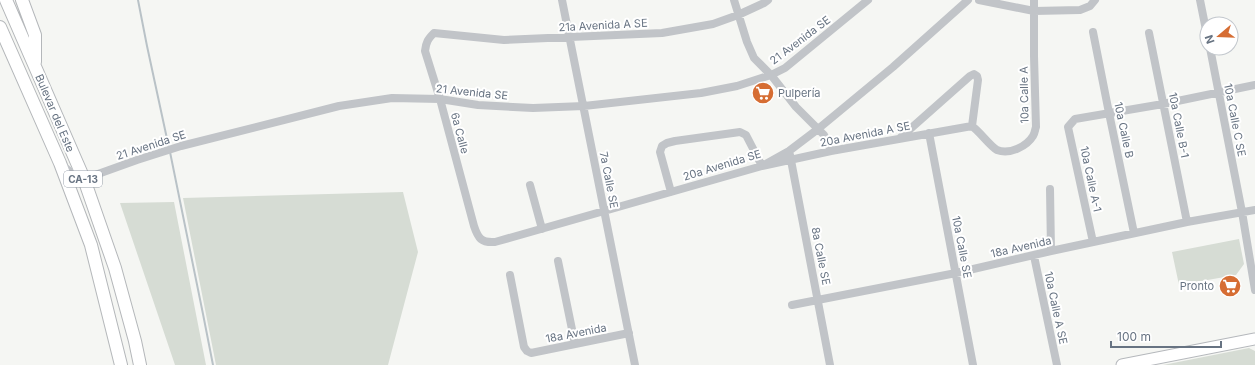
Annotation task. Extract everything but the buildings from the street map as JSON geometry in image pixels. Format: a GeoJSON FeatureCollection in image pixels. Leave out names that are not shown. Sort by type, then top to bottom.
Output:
{"type":"FeatureCollection","features":[{"type":"Feature","properties":{"kind":"highway"},"geometry":{"type":"LineString","coordinates":[[22,0],[35,35],[35,66]]}},
{"type":"Feature","properties":{"kind":"highway","name":"Bulevar del Este"},"geometry":{"type":"LineString","coordinates":[[6,2],[84,179],[115,268],[140,365]]}},
{"type":"Feature","properties":{"kind":"highway","name":"Bulevar del Este"},"geometry":{"type":"LineString","coordinates":[[0,27],[60,163],[91,245],[121,365]]}},
{"type":"Feature","properties":{"kind":"highway"},"geometry":{"type":"LineString","coordinates":[[0,38],[10,49]]}},
{"type":"Feature","properties":{"kind":"main road"},"geometry":{"type":"LineString","coordinates":[[1122,365],[1255,339]]}},
{"type":"Feature","properties":{"kind":"street","name":"7a Calle SE"},"geometry":{"type":"LineString","coordinates":[[562,0],[635,365]]}},
{"type":"Feature","properties":{"kind":"street"},"geometry":{"type":"LineString","coordinates":[[734,0],[747,42],[754,58],[771,75],[796,107],[824,134],[831,151]]}},
{"type":"Feature","properties":{"kind":"street","name":"21a Avenida A SE"},"geometry":{"type":"LineString","coordinates":[[434,33],[504,40],[662,33],[713,24],[738,15],[768,0]]}},
{"type":"Feature","properties":{"kind":"street","name":"21 Avenida SE"},"geometry":{"type":"LineString","coordinates":[[84,179],[181,146],[339,106],[392,98],[440,99],[478,105],[533,108],[584,106],[701,93],[737,86],[771,75],[785,68],[868,0]]}},
{"type":"Feature","properties":{"kind":"street","name":"20a Avenida SE"},"geometry":{"type":"LineString","coordinates":[[481,240],[487,243],[495,242],[762,166],[789,151],[818,129],[893,67],[968,0]]}},
{"type":"Feature","properties":{"kind":"street"},"geometry":{"type":"LineString","coordinates":[[979,0],[1034,11],[1080,10],[1092,3]]}},
{"type":"Feature","properties":{"kind":"street","name":"10a Calle A"},"geometry":{"type":"LineString","coordinates":[[972,126],[998,150],[1008,151],[1017,149],[1026,144],[1034,135],[1036,126],[1034,0]]}},
{"type":"Feature","properties":{"kind":"street"},"geometry":{"type":"LineString","coordinates":[[1200,0],[1203,16]]}},
{"type":"Feature","properties":{"kind":"street","name":"10a Calle B"},"geometry":{"type":"LineString","coordinates":[[1093,32],[1134,233]]}},
{"type":"Feature","properties":{"kind":"street","name":"6a Calle"},"geometry":{"type":"LineString","coordinates":[[434,33],[426,43],[425,51],[440,99],[476,234],[481,240]]}},
{"type":"Feature","properties":{"kind":"street","name":"10a Calle B-1"},"geometry":{"type":"LineString","coordinates":[[1149,33],[1187,222]]}},
{"type":"Feature","properties":{"kind":"street","name":"10a Calle C SE"},"geometry":{"type":"LineString","coordinates":[[1211,56],[1242,212],[1255,290]]}},
{"type":"Feature","properties":{"kind":"street"},"geometry":{"type":"LineString","coordinates":[[899,139],[970,76],[976,74],[978,80],[972,126]]}},
{"type":"Feature","properties":{"kind":"street"},"geometry":{"type":"LineString","coordinates":[[1109,113],[1163,104],[1255,85]]}},
{"type":"Feature","properties":{"kind":"street","name":"10a Calle A-1"},"geometry":{"type":"LineString","coordinates":[[1093,242],[1068,127],[1075,119],[1109,113]]}},
{"type":"Feature","properties":{"kind":"street","name":"20a Avenida A SE"},"geometry":{"type":"LineString","coordinates":[[762,166],[831,151],[972,126]]}},
{"type":"Feature","properties":{"kind":"street"},"geometry":{"type":"LineString","coordinates":[[671,192],[660,152],[662,146],[667,143],[740,132],[746,135],[762,166]]}},
{"type":"Feature","properties":{"kind":"street","name":"10a Calle SE"},"geometry":{"type":"LineString","coordinates":[[929,133],[973,365]]}},
{"type":"Feature","properties":{"kind":"street","name":"8a Calle SE"},"geometry":{"type":"LineString","coordinates":[[789,151],[830,365]]}},
{"type":"Feature","properties":{"kind":"street"},"geometry":{"type":"LineString","coordinates":[[60,163],[78,178],[84,179]]}},
{"type":"Feature","properties":{"kind":"street"},"geometry":{"type":"LineString","coordinates":[[530,185],[542,229]]}},
{"type":"Feature","properties":{"kind":"street"},"geometry":{"type":"LineString","coordinates":[[1050,189],[1051,251]]}},
{"type":"Feature","properties":{"kind":"street","name":"18a Avenida"},"geometry":{"type":"LineString","coordinates":[[792,305],[956,273],[1187,222],[1255,210]]}},
{"type":"Feature","properties":{"kind":"street","name":"10a Calle A SE"},"geometry":{"type":"LineString","coordinates":[[1034,256],[1057,365]]}},
{"type":"Feature","properties":{"kind":"street"},"geometry":{"type":"LineString","coordinates":[[558,262],[575,344]]}},
{"type":"Feature","properties":{"kind":"street","name":"18a Avenida"},"geometry":{"type":"LineString","coordinates":[[510,275],[524,347],[531,353],[629,333]]}},
{"type":"Feature","properties":{"kind":"shaded area"},"geometry":{"type":"Polygon","coordinates":[[[403,192],[418,252],[388,365],[216,365],[183,198],[403,192]]]}},
{"type":"Feature","properties":{"kind":"shaded area"},"geometry":{"type":"Polygon","coordinates":[[[174,202],[206,365],[175,365],[120,203],[174,202]]]}},
{"type":"Feature","properties":{"kind":"shaded area"},"geometry":{"type":"Polygon","coordinates":[[[1239,239],[1244,264],[1236,275],[1179,285],[1172,252],[1239,239]]]}},
{"type":"Feature","properties":{"kind":"shaded area"},"geometry":{"type":"Polygon","coordinates":[[[1249,348],[1255,351],[1255,365],[1163,365],[1249,348]]]}},
{"type":"Feature","properties":{"kind":"waterway"},"geometry":{"type":"LineString","coordinates":[[138,0],[169,148]]}},
{"type":"Feature","properties":{"kind":"waterway"},"geometry":{"type":"LineString","coordinates":[[170,152],[213,365]]}},
{"type":"Feature","properties":{"kind":"place","name":"Pulpería"},"geometry":{"type":"Point","coordinates":[763,93]}},
{"type":"Feature","properties":{"kind":"place","name":"Pronto"},"geometry":{"type":"Point","coordinates":[1230,286]}}]}
